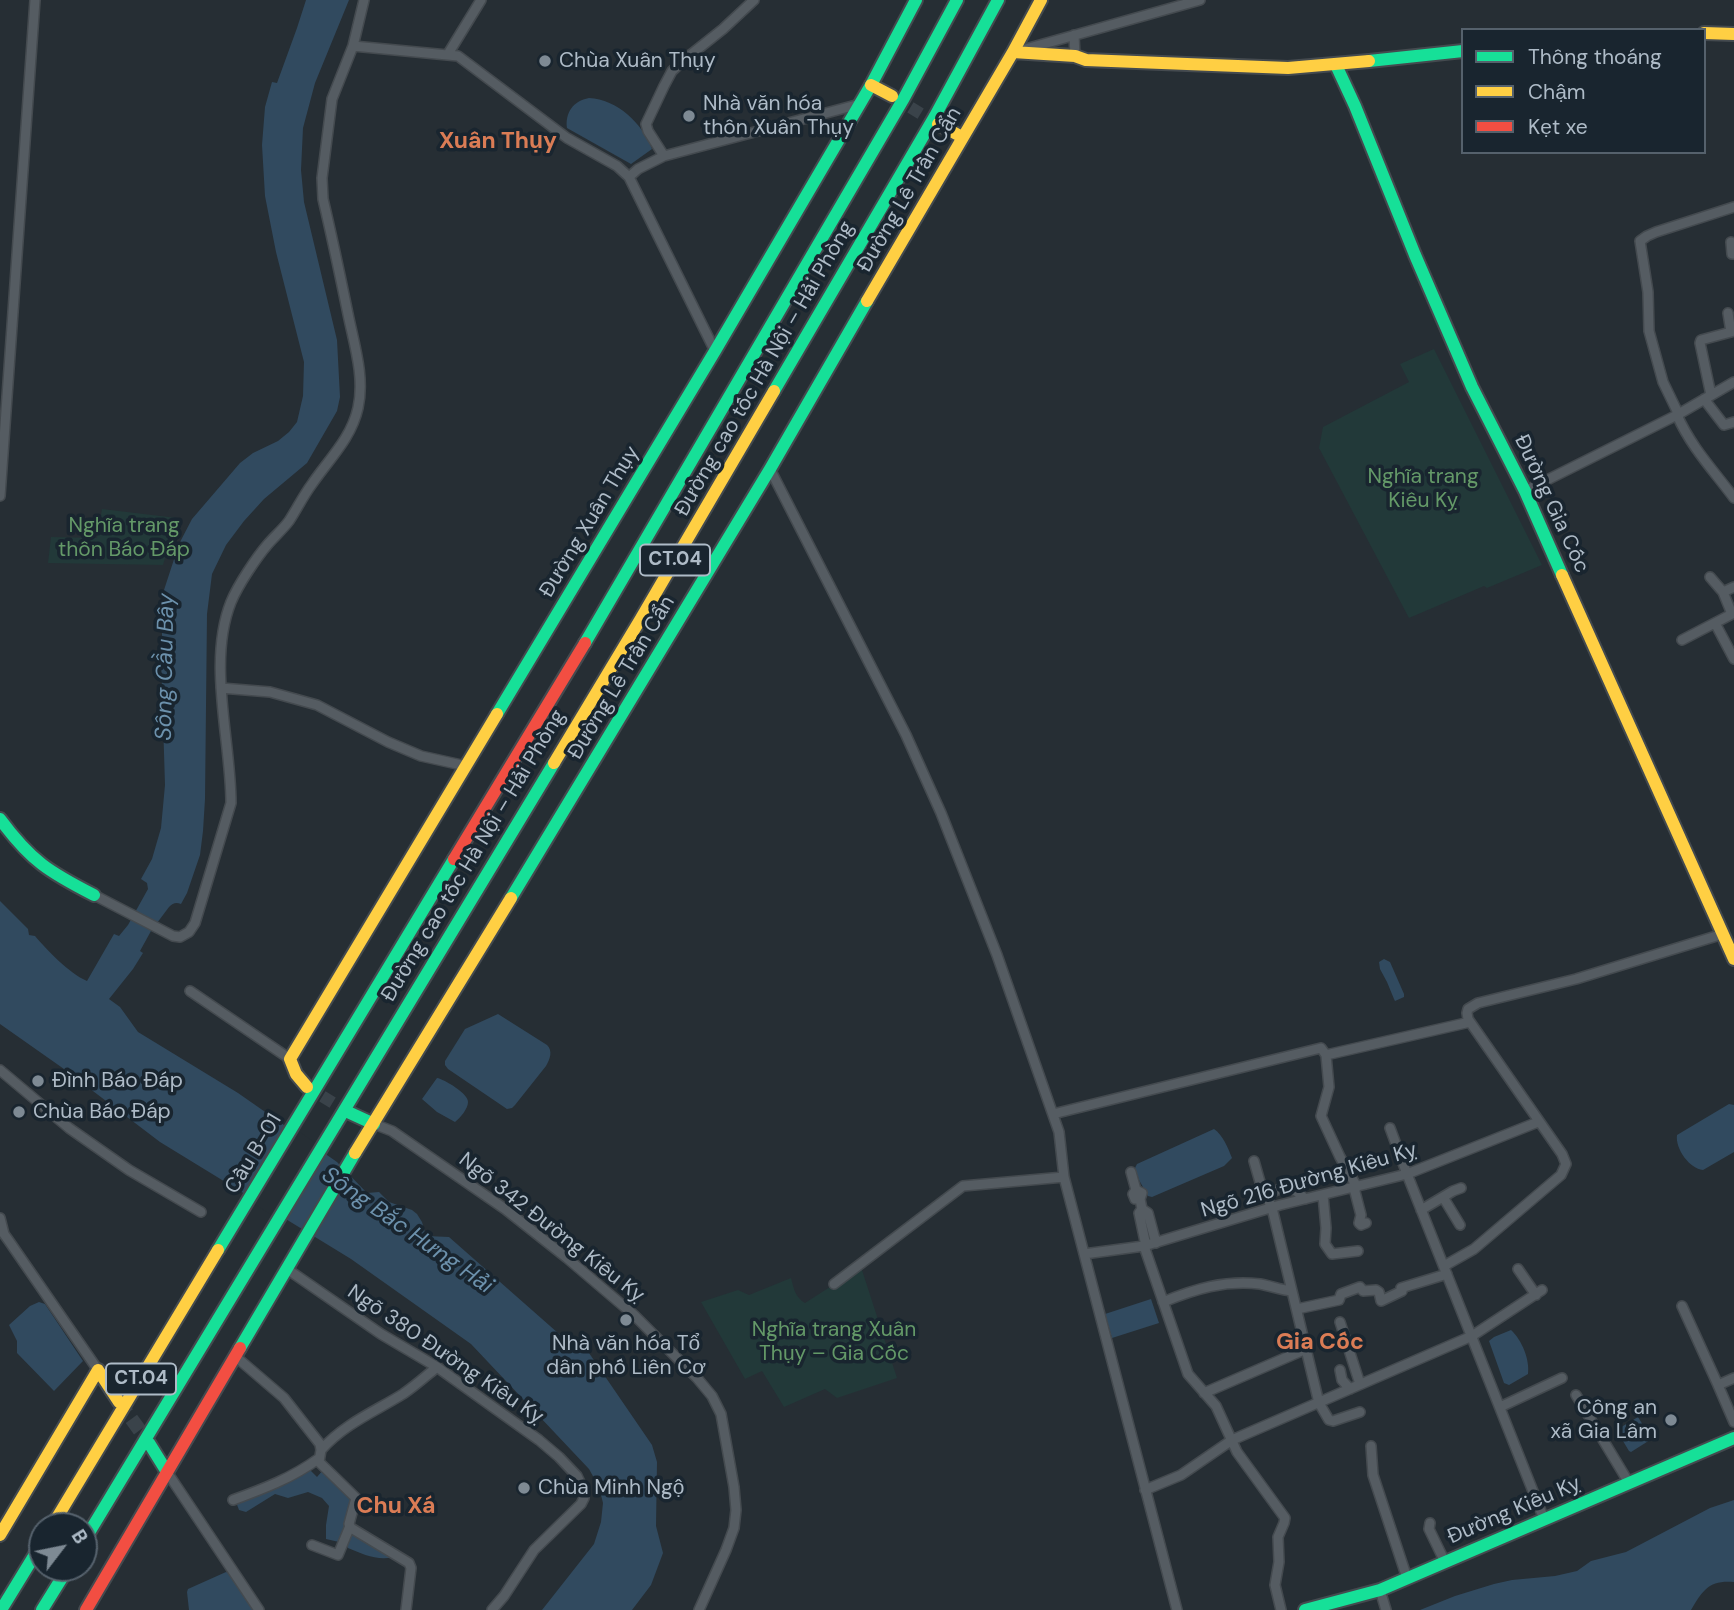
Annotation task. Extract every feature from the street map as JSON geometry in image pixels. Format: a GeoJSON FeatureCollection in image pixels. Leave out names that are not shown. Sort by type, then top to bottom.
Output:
{"type":"FeatureCollection","features":[{"type":"Feature","properties":{"kind":"main road","name":"Đường Xuân Thụy"},"geometry":{"type":"LineString","coordinates":[[290,1059],[715,351],[871,85],[916,0]]}},
{"type":"Feature","properties":{"kind":"main road"},"geometry":{"type":"LineString","coordinates":[[610,601],[900,96],[948,0]]}},
{"type":"Feature","properties":{"kind":"main road","name":"Đường cao tốc Hà Nội – Hải Phòng"},"geometry":{"type":"LineString","coordinates":[[309,1092],[610,601],[904,98],[957,0]]}},
{"type":"Feature","properties":{"kind":"main road","name":"Đường cao tốc Hà Nội – Hải Phòng"},"geometry":{"type":"LineString","coordinates":[[345,1113],[640,620],[936,116],[998,0]]}},
{"type":"Feature","properties":{"kind":"main road","name":"Đường Lê Trần Cẩn"},"geometry":{"type":"LineString","coordinates":[[86,1610],[355,1153],[771,469],[1041,0]]}},
{"type":"Feature","properties":{"kind":"main road"},"geometry":{"type":"LineString","coordinates":[[1706,33],[1734,34]]}},
{"type":"Feature","properties":{"kind":"main road"},"geometry":{"type":"LineString","coordinates":[[1013,52],[1075,56],[1086,60],[1288,68],[1461,51]]}},
{"type":"Feature","properties":{"kind":"main road","name":"Đường Gia Cốc"},"geometry":{"type":"LineString","coordinates":[[1336,65],[1472,387],[1525,491],[1734,959]]}},
{"type":"Feature","properties":{"kind":"main road"},"geometry":{"type":"LineString","coordinates":[[871,85],[892,96]]}},
{"type":"Feature","properties":{"kind":"main road"},"geometry":{"type":"LineString","coordinates":[[938,124],[962,137]]}},
{"type":"Feature","properties":{"kind":"main road"},"geometry":{"type":"LineString","coordinates":[[0,819],[37,862],[94,895]]}},
{"type":"Feature","properties":{"kind":"main road"},"geometry":{"type":"LineString","coordinates":[[290,1059],[292,1071],[309,1092]]}},
{"type":"Feature","properties":{"kind":"main road","name":"Cầu B-01"},"geometry":{"type":"LineString","coordinates":[[60,1512],[229,1232],[309,1092]]}},
{"type":"Feature","properties":{"kind":"main road"},"geometry":{"type":"LineString","coordinates":[[345,1113],[374,1124]]}},
{"type":"Feature","properties":{"kind":"main road","name":"CT.04"},"geometry":{"type":"LineString","coordinates":[[98,1518],[345,1113]]}},
{"type":"Feature","properties":{"kind":"main road"},"geometry":{"type":"LineString","coordinates":[[0,1535],[98,1370],[119,1402]]}},
{"type":"Feature","properties":{"kind":"main road","name":"Đường Kiêu Kỵ"},"geometry":{"type":"LineString","coordinates":[[1305,1610],[1380,1590],[1734,1438]]}},
{"type":"Feature","properties":{"kind":"main road"},"geometry":{"type":"LineString","coordinates":[[149,1443],[167,1472]]}},
{"type":"Feature","properties":{"kind":"main road"},"geometry":{"type":"LineString","coordinates":[[1,1610],[28,1566]]}},
{"type":"Feature","properties":{"kind":"main road"},"geometry":{"type":"LineString","coordinates":[[42,1610],[59,1582]]}},
{"type":"Feature","properties":{"kind":"street"},"geometry":{"type":"LineString","coordinates":[[0,496],[35,0]]}},
{"type":"Feature","properties":{"kind":"street"},"geometry":{"type":"LineString","coordinates":[[94,895],[173,936],[180,937],[189,932],[195,923],[231,803],[221,688],[221,647],[231,603],[266,547],[288,523],[314,481],[335,456],[350,431],[358,408],[360,370],[323,199],[322,178],[332,99],[353,46],[364,0]]}},
{"type":"Feature","properties":{"kind":"street"},"geometry":{"type":"LineString","coordinates":[[448,54],[481,0]]}},
{"type":"Feature","properties":{"kind":"street"},"geometry":{"type":"LineString","coordinates":[[664,156],[646,124],[664,86],[684,60],[754,0]]}},
{"type":"Feature","properties":{"kind":"street"},"geometry":{"type":"LineString","coordinates":[[1013,52],[1200,0]]}},
{"type":"Feature","properties":{"kind":"street"},"geometry":{"type":"LineString","coordinates":[[1074,35],[1075,56]]}},
{"type":"Feature","properties":{"kind":"street"},"geometry":{"type":"LineString","coordinates":[[353,46],[448,54],[463,59],[567,138],[617,166],[629,177],[715,351]]}},
{"type":"Feature","properties":{"kind":"street"},"geometry":{"type":"LineString","coordinates":[[629,177],[638,169],[664,156],[860,104]]}},
{"type":"Feature","properties":{"kind":"street"},"geometry":{"type":"LineString","coordinates":[[1734,207],[1656,232],[1640,241],[1648,292],[1649,331],[1663,382],[1695,450],[1734,499]]}},
{"type":"Feature","properties":{"kind":"street"},"geometry":{"type":"LineString","coordinates":[[1731,242],[1734,254]]}},
{"type":"Feature","properties":{"kind":"street"},"geometry":{"type":"LineString","coordinates":[[1728,313],[1731,332],[1701,340],[1700,343],[1707,397],[1724,425],[1734,422]]}},
{"type":"Feature","properties":{"kind":"street"},"geometry":{"type":"LineString","coordinates":[[1525,491],[1678,414],[1734,382]]}},
{"type":"Feature","properties":{"kind":"street"},"geometry":{"type":"LineString","coordinates":[[771,469],[906,735],[941,813],[997,955],[1059,1132],[1064,1177],[1177,1610]]}},
{"type":"Feature","properties":{"kind":"street"},"geometry":{"type":"LineString","coordinates":[[1682,640],[1732,614],[1723,592],[1710,577]]}},
{"type":"Feature","properties":{"kind":"street"},"geometry":{"type":"LineString","coordinates":[[1723,592],[1734,587]]}},
{"type":"Feature","properties":{"kind":"street"},"geometry":{"type":"LineString","coordinates":[[1715,623],[1734,659]]}},
{"type":"Feature","properties":{"kind":"street"},"geometry":{"type":"LineString","coordinates":[[221,688],[270,692],[317,705],[421,756],[466,766]]}},
{"type":"Feature","properties":{"kind":"street"},"geometry":{"type":"LineString","coordinates":[[1297,1309],[1339,1300],[1341,1294],[1360,1287],[1363,1291],[1376,1290],[1381,1301],[1385,1301],[1402,1291],[1401,1288],[1445,1270],[1474,1249],[1561,1175],[1566,1164],[1565,1159],[1470,1022],[1468,1009],[1478,1003],[1576,979],[1723,934]]}},
{"type":"Feature","properties":{"kind":"street"},"geometry":{"type":"LineString","coordinates":[[190,991],[290,1059]]}},
{"type":"Feature","properties":{"kind":"street"},"geometry":{"type":"LineString","coordinates":[[1326,1055],[1470,1022]]}},
{"type":"Feature","properties":{"kind":"street"},"geometry":{"type":"LineString","coordinates":[[1053,1114],[1316,1048],[1323,1049],[1329,1087],[1321,1116],[1355,1187],[1361,1215],[1359,1223],[1366,1223]]}},
{"type":"Feature","properties":{"kind":"street"},"geometry":{"type":"LineString","coordinates":[[0,1070],[69,1128],[129,1170],[201,1212]]}},
{"type":"Feature","properties":{"kind":"street","name":"Ngõ 216 Đường Kiêu Kỵ"},"geometry":{"type":"LineString","coordinates":[[1084,1254],[1149,1245],[1272,1208],[1406,1174],[1538,1122]]}},
{"type":"Feature","properties":{"kind":"street","name":"Ngõ 342 Đường Kiêu Kỵ"},"geometry":{"type":"LineString","coordinates":[[374,1124],[391,1131],[505,1209],[567,1258],[634,1315],[712,1396],[721,1414],[736,1510],[734,1528],[726,1550],[699,1610]]}},
{"type":"Feature","properties":{"kind":"street"},"geometry":{"type":"LineString","coordinates":[[1391,1128],[1406,1174],[1544,1520]]}},
{"type":"Feature","properties":{"kind":"street"},"geometry":{"type":"LineString","coordinates":[[1254,1161],[1272,1208],[1319,1403],[1329,1420],[1333,1421],[1360,1412]]}},
{"type":"Feature","properties":{"kind":"street"},"geometry":{"type":"LineString","coordinates":[[1131,1172],[1163,1302],[1188,1374],[1216,1406],[1237,1452],[1285,1518],[1278,1537],[1279,1562],[1275,1585],[1281,1610]]}},
{"type":"Feature","properties":{"kind":"street"},"geometry":{"type":"LineString","coordinates":[[834,1284],[963,1186],[1064,1177]]}},
{"type":"Feature","properties":{"kind":"street"},"geometry":{"type":"LineString","coordinates":[[1267,1195],[1285,1188],[1292,1189],[1305,1199]]}},
{"type":"Feature","properties":{"kind":"street"},"geometry":{"type":"LineString","coordinates":[[1421,1210],[1461,1188]]}},
{"type":"Feature","properties":{"kind":"street"},"geometry":{"type":"LineString","coordinates":[[1323,1195],[1325,1244],[1328,1251],[1332,1254],[1359,1251]]}},
{"type":"Feature","properties":{"kind":"street"},"geometry":{"type":"LineString","coordinates":[[1443,1197],[1460,1225]]}},
{"type":"Feature","properties":{"kind":"street"},"geometry":{"type":"LineString","coordinates":[[0,1218],[4,1234],[98,1370]]}},
{"type":"Feature","properties":{"kind":"street","name":"Ngõ 380 Đường Kiêu Kỵ"},"geometry":{"type":"LineString","coordinates":[[287,1269],[381,1334],[438,1367],[539,1440],[570,1468],[581,1483],[584,1498],[580,1504],[534,1550],[492,1610]]}},
{"type":"Feature","properties":{"kind":"street"},"geometry":{"type":"LineString","coordinates":[[1145,1490],[1181,1475],[1232,1440],[1472,1336],[1539,1293],[1518,1269]]}},
{"type":"Feature","properties":{"kind":"street"},"geometry":{"type":"LineString","coordinates":[[1163,1302],[1199,1288],[1222,1284],[1264,1285],[1292,1291]]}},
{"type":"Feature","properties":{"kind":"street"},"geometry":{"type":"LineString","coordinates":[[1682,1306],[1734,1422]]}},
{"type":"Feature","properties":{"kind":"street"},"geometry":{"type":"LineString","coordinates":[[1339,1322],[1360,1384]]}},
{"type":"Feature","properties":{"kind":"street"},"geometry":{"type":"LineString","coordinates":[[1204,1393],[1306,1349]]}},
{"type":"Feature","properties":{"kind":"street"},"geometry":{"type":"LineString","coordinates":[[235,1356],[290,1404],[320,1444],[320,1464],[356,1498],[338,1555],[312,1545]]}},
{"type":"Feature","properties":{"kind":"street"},"geometry":{"type":"LineString","coordinates":[[233,1500],[301,1471],[320,1455],[332,1438],[344,1428],[407,1392],[438,1367]]}},
{"type":"Feature","properties":{"kind":"street"},"geometry":{"type":"LineString","coordinates":[[1340,1370],[1342,1380],[1350,1389]]}},
{"type":"Feature","properties":{"kind":"street"},"geometry":{"type":"LineString","coordinates":[[1500,1407],[1562,1378]]}},
{"type":"Feature","properties":{"kind":"street"},"geometry":{"type":"LineString","coordinates":[[1718,1385],[1734,1378]]}},
{"type":"Feature","properties":{"kind":"street"},"geometry":{"type":"LineString","coordinates":[[1576,1395],[1629,1483]]}},
{"type":"Feature","properties":{"kind":"street"},"geometry":{"type":"LineString","coordinates":[[1371,1446],[1373,1475],[1407,1578]]}},
{"type":"Feature","properties":{"kind":"street"},"geometry":{"type":"LineString","coordinates":[[167,1472],[259,1610]]}},
{"type":"Feature","properties":{"kind":"street"},"geometry":{"type":"LineString","coordinates":[[1430,1524],[1429,1529],[1445,1562]]}},
{"type":"Feature","properties":{"kind":"street"},"geometry":{"type":"LineString","coordinates":[[349,1526],[409,1563],[411,1568],[406,1610]]}},
{"type":"Feature","properties":{"kind":"street"},"geometry":{"type":"LineString","coordinates":[[1380,1590],[1386,1610]]}},
{"type":"Feature","properties":{"kind":"green space","name":"Nghĩa trang Kiêu Kỵ"},"geometry":{"type":"Polygon","coordinates":[[[1434,349],[1542,565],[1409,618],[1319,448],[1323,427],[1409,382],[1400,364],[1434,349]]]}},
{"type":"Feature","properties":{"kind":"green space","name":"Nghĩa trang thôn Báo Đáp"},"geometry":{"type":"Polygon","coordinates":[[[102,509],[177,518],[163,565],[48,563],[51,537],[97,538],[102,509]]]}},
{"type":"Feature","properties":{"kind":"green space","name":"Nghĩa trang Xuân Thụy – Gia Cốc"},"geometry":{"type":"Polygon","coordinates":[[[861,1267],[897,1378],[837,1398],[825,1389],[784,1407],[762,1371],[745,1379],[701,1302],[738,1290],[749,1295],[791,1278],[797,1295],[805,1303],[861,1267]]]}},
{"type":"Feature","properties":{"kind":"water","name":"Sông Bắc Hưng Hải"},"geometry":{"type":"Polygon","coordinates":[[[306,0],[349,0],[315,83],[303,128],[301,170],[304,202],[337,340],[340,397],[337,411],[307,463],[264,499],[244,521],[226,545],[212,574],[207,614],[205,799],[200,855],[181,904],[175,903],[169,907],[151,931],[140,951],[143,953],[133,969],[109,999],[120,1007],[138,1032],[238,1093],[337,1162],[367,1193],[379,1192],[389,1202],[412,1210],[422,1222],[426,1236],[449,1237],[558,1333],[589,1353],[652,1445],[657,1462],[656,1526],[663,1553],[651,1585],[632,1610],[542,1610],[594,1544],[601,1522],[603,1503],[599,1487],[589,1469],[471,1344],[351,1259],[160,1142],[0,1024],[0,901],[28,929],[29,935],[35,936],[52,955],[87,981],[114,934],[119,936],[128,925],[148,889],[147,883],[141,879],[152,859],[161,828],[165,785],[161,656],[164,590],[179,544],[192,519],[240,463],[253,453],[278,441],[297,422],[303,396],[304,362],[265,196],[262,145],[265,107],[272,82],[277,83],[306,0]]]}},
{"type":"Feature","properties":{"kind":"water"},"geometry":{"type":"Polygon","coordinates":[[[589,98],[609,103],[628,114],[652,149],[631,164],[567,128],[567,117],[571,108],[589,98]]]}},
{"type":"Feature","properties":{"kind":"water"},"geometry":{"type":"Polygon","coordinates":[[[1384,959],[1390,962],[1404,994],[1404,997],[1395,1001],[1380,969],[1379,962],[1384,959]]]}},
{"type":"Feature","properties":{"kind":"water"},"geometry":{"type":"Polygon","coordinates":[[[498,1014],[547,1045],[550,1052],[546,1066],[515,1105],[507,1109],[445,1065],[465,1029],[498,1014]]]}},
{"type":"Feature","properties":{"kind":"water"},"geometry":{"type":"Polygon","coordinates":[[[437,1078],[456,1087],[467,1099],[468,1105],[455,1122],[422,1099],[437,1078]]]}},
{"type":"Feature","properties":{"kind":"water"},"geometry":{"type":"Polygon","coordinates":[[[1729,1104],[1734,1105],[1734,1152],[1703,1170],[1698,1169],[1681,1152],[1677,1135],[1729,1104]]]}},
{"type":"Feature","properties":{"kind":"water"},"geometry":{"type":"Polygon","coordinates":[[[1214,1129],[1223,1138],[1232,1158],[1224,1166],[1152,1197],[1148,1196],[1139,1180],[1135,1168],[1137,1164],[1214,1129]]]}},
{"type":"Feature","properties":{"kind":"water"},"geometry":{"type":"Polygon","coordinates":[[[1151,1299],[1159,1323],[1112,1338],[1105,1314],[1151,1299]]]}},
{"type":"Feature","properties":{"kind":"water"},"geometry":{"type":"Polygon","coordinates":[[[39,1302],[45,1304],[83,1361],[54,1391],[17,1353],[17,1341],[9,1325],[30,1306],[39,1302]]]}},
{"type":"Feature","properties":{"kind":"water"},"geometry":{"type":"Polygon","coordinates":[[[1511,1330],[1522,1345],[1528,1374],[1509,1385],[1504,1383],[1489,1341],[1511,1330]]]}},
{"type":"Feature","properties":{"kind":"water"},"geometry":{"type":"Polygon","coordinates":[[[1638,1417],[1650,1440],[1631,1452],[1618,1429],[1638,1417]]]}},
{"type":"Feature","properties":{"kind":"water"},"geometry":{"type":"Polygon","coordinates":[[[309,1469],[317,1477],[323,1470],[353,1497],[353,1507],[339,1542],[326,1539],[329,1506],[322,1498],[308,1492],[288,1498],[275,1494],[246,1512],[239,1510],[236,1502],[297,1478],[309,1469]]]}},
{"type":"Feature","properties":{"kind":"water"},"geometry":{"type":"Polygon","coordinates":[[[1734,1500],[1734,1582],[1718,1583],[1708,1588],[1691,1610],[1420,1610],[1494,1584],[1577,1571],[1591,1561],[1626,1552],[1710,1508],[1734,1500]]]}},
{"type":"Feature","properties":{"kind":"water"},"geometry":{"type":"Polygon","coordinates":[[[353,1531],[393,1557],[364,1555],[348,1548],[353,1531]]]}},
{"type":"Feature","properties":{"kind":"water"},"geometry":{"type":"Polygon","coordinates":[[[226,1572],[230,1573],[254,1610],[189,1610],[188,1589],[226,1572]]]}},
{"type":"Feature","properties":{"kind":"pier"},"geometry":{"type":"Polygon","coordinates":[[[293,1127],[321,1147],[278,1219],[248,1200],[293,1127]]]}},
{"type":"Feature","properties":{"kind":"tunnel"},"geometry":{"type":"LineString","coordinates":[[895,98],[938,124]]}},
{"type":"Feature","properties":{"kind":"tunnel"},"geometry":{"type":"LineString","coordinates":[[307,1087],[350,1113]]}},
{"type":"Feature","properties":{"kind":"tunnel"},"geometry":{"type":"LineString","coordinates":[[119,1402],[149,1443]]}},
{"type":"Feature","properties":{"kind":"traffic: fast"},"geometry":{"type":"LineString","coordinates":[[497,714],[715,351],[871,85],[916,0]]}},
{"type":"Feature","properties":{"kind":"traffic: fast"},"geometry":{"type":"LineString","coordinates":[[585,643],[904,98],[957,0]]}},
{"type":"Feature","properties":{"kind":"traffic: fast"},"geometry":{"type":"LineString","coordinates":[[774,391],[935,116],[998,0]]}},
{"type":"Feature","properties":{"kind":"traffic: fast"},"geometry":{"type":"LineString","coordinates":[[1369,61],[1461,51]]}},
{"type":"Feature","properties":{"kind":"traffic: fast"},"geometry":{"type":"LineString","coordinates":[[1336,65],[1472,387],[1525,491],[1562,575]]}},
{"type":"Feature","properties":{"kind":"traffic: fast"},"geometry":{"type":"LineString","coordinates":[[511,898],[770,469],[867,301]]}},
{"type":"Feature","properties":{"kind":"traffic: fast"},"geometry":{"type":"LineString","coordinates":[[98,1518],[554,763]]}},
{"type":"Feature","properties":{"kind":"traffic: fast"},"geometry":{"type":"LineString","coordinates":[[0,819],[21,845],[42,864],[94,895]]}},
{"type":"Feature","properties":{"kind":"traffic: fast"},"geometry":{"type":"LineString","coordinates":[[218,1250],[454,859]]}},
{"type":"Feature","properties":{"kind":"traffic: fast"},"geometry":{"type":"LineString","coordinates":[[350,1113],[374,1124]]}},
{"type":"Feature","properties":{"kind":"traffic: fast"},"geometry":{"type":"LineString","coordinates":[[240,1348],[355,1153]]}},
{"type":"Feature","properties":{"kind":"traffic: fast"},"geometry":{"type":"LineString","coordinates":[[1305,1610],[1380,1590],[1734,1438]]}},
{"type":"Feature","properties":{"kind":"traffic: fast"},"geometry":{"type":"LineString","coordinates":[[149,1443],[167,1472]]}},
{"type":"Feature","properties":{"kind":"traffic: fast"},"geometry":{"type":"LineString","coordinates":[[1,1610],[28,1566]]}},
{"type":"Feature","properties":{"kind":"traffic: fast"},"geometry":{"type":"LineString","coordinates":[[42,1610],[59,1582]]}},
{"type":"Feature","properties":{"kind":"traffic: slow"},"geometry":{"type":"LineString","coordinates":[[867,301],[1041,0]]}},
{"type":"Feature","properties":{"kind":"traffic: slow"},"geometry":{"type":"LineString","coordinates":[[1706,33],[1734,34]]}},
{"type":"Feature","properties":{"kind":"traffic: slow"},"geometry":{"type":"LineString","coordinates":[[1013,52],[1075,56],[1086,60],[1288,68],[1369,61]]}},
{"type":"Feature","properties":{"kind":"traffic: slow"},"geometry":{"type":"LineString","coordinates":[[871,85],[892,96]]}},
{"type":"Feature","properties":{"kind":"traffic: slow"},"geometry":{"type":"LineString","coordinates":[[938,124],[962,137]]}},
{"type":"Feature","properties":{"kind":"traffic: slow"},"geometry":{"type":"LineString","coordinates":[[554,763],[774,391]]}},
{"type":"Feature","properties":{"kind":"traffic: slow"},"geometry":{"type":"LineString","coordinates":[[1562,575],[1734,959]]}},
{"type":"Feature","properties":{"kind":"traffic: slow"},"geometry":{"type":"LineString","coordinates":[[307,1087],[296,1074],[290,1059],[497,714]]}},
{"type":"Feature","properties":{"kind":"traffic: slow"},"geometry":{"type":"LineString","coordinates":[[355,1153],[511,898]]}},
{"type":"Feature","properties":{"kind":"traffic: slow"},"geometry":{"type":"LineString","coordinates":[[60,1512],[218,1250]]}},
{"type":"Feature","properties":{"kind":"traffic: slow"},"geometry":{"type":"LineString","coordinates":[[0,1535],[98,1370],[119,1402]]}},
{"type":"Feature","properties":{"kind":"traffic: jam"},"geometry":{"type":"LineString","coordinates":[[454,859],[585,643]]}},
{"type":"Feature","properties":{"kind":"traffic: jam"},"geometry":{"type":"LineString","coordinates":[[86,1610],[240,1348]]}},
{"type":"Feature","properties":{"kind":"place","name":"Chùa Xuân Thụy"},"geometry":{"type":"Point","coordinates":[545,61]}},
{"type":"Feature","properties":{"kind":"place","name":"Nhà văn hóa thôn Xuân Thụy"},"geometry":{"type":"Point","coordinates":[689,116]}},
{"type":"Feature","properties":{"kind":"place","name":"Đình Báo Đáp"},"geometry":{"type":"Point","coordinates":[38,1081]}},
{"type":"Feature","properties":{"kind":"place","name":"Chùa Báo Đáp"},"geometry":{"type":"Point","coordinates":[19,1112]}},
{"type":"Feature","properties":{"kind":"place","name":"Nhà văn hóa Tổ dân phố Liên Cơ"},"geometry":{"type":"Point","coordinates":[626,1320]}},
{"type":"Feature","properties":{"kind":"place","name":"Công an xã Gia Lâm"},"geometry":{"type":"Point","coordinates":[1671,1420]}},
{"type":"Feature","properties":{"kind":"place","name":"Chùa Minh Ngộ"},"geometry":{"type":"Point","coordinates":[524,1488]}},
{"type":"Feature","properties":{"kind":"district","name":"Xuân Thụy"},"geometry":{"type":"Point","coordinates":[498,142]}},
{"type":"Feature","properties":{"kind":"district","name":"Gia Cốc"},"geometry":{"type":"Point","coordinates":[1320,1343]}},
{"type":"Feature","properties":{"kind":"district","name":"Chu Xá"},"geometry":{"type":"Point","coordinates":[396,1507]}},
{"type":"Feature","properties":{"kind":"water label","name":"Sông Cầu Bây"},"geometry":{"type":"Point","coordinates":[166,667]}}]}
